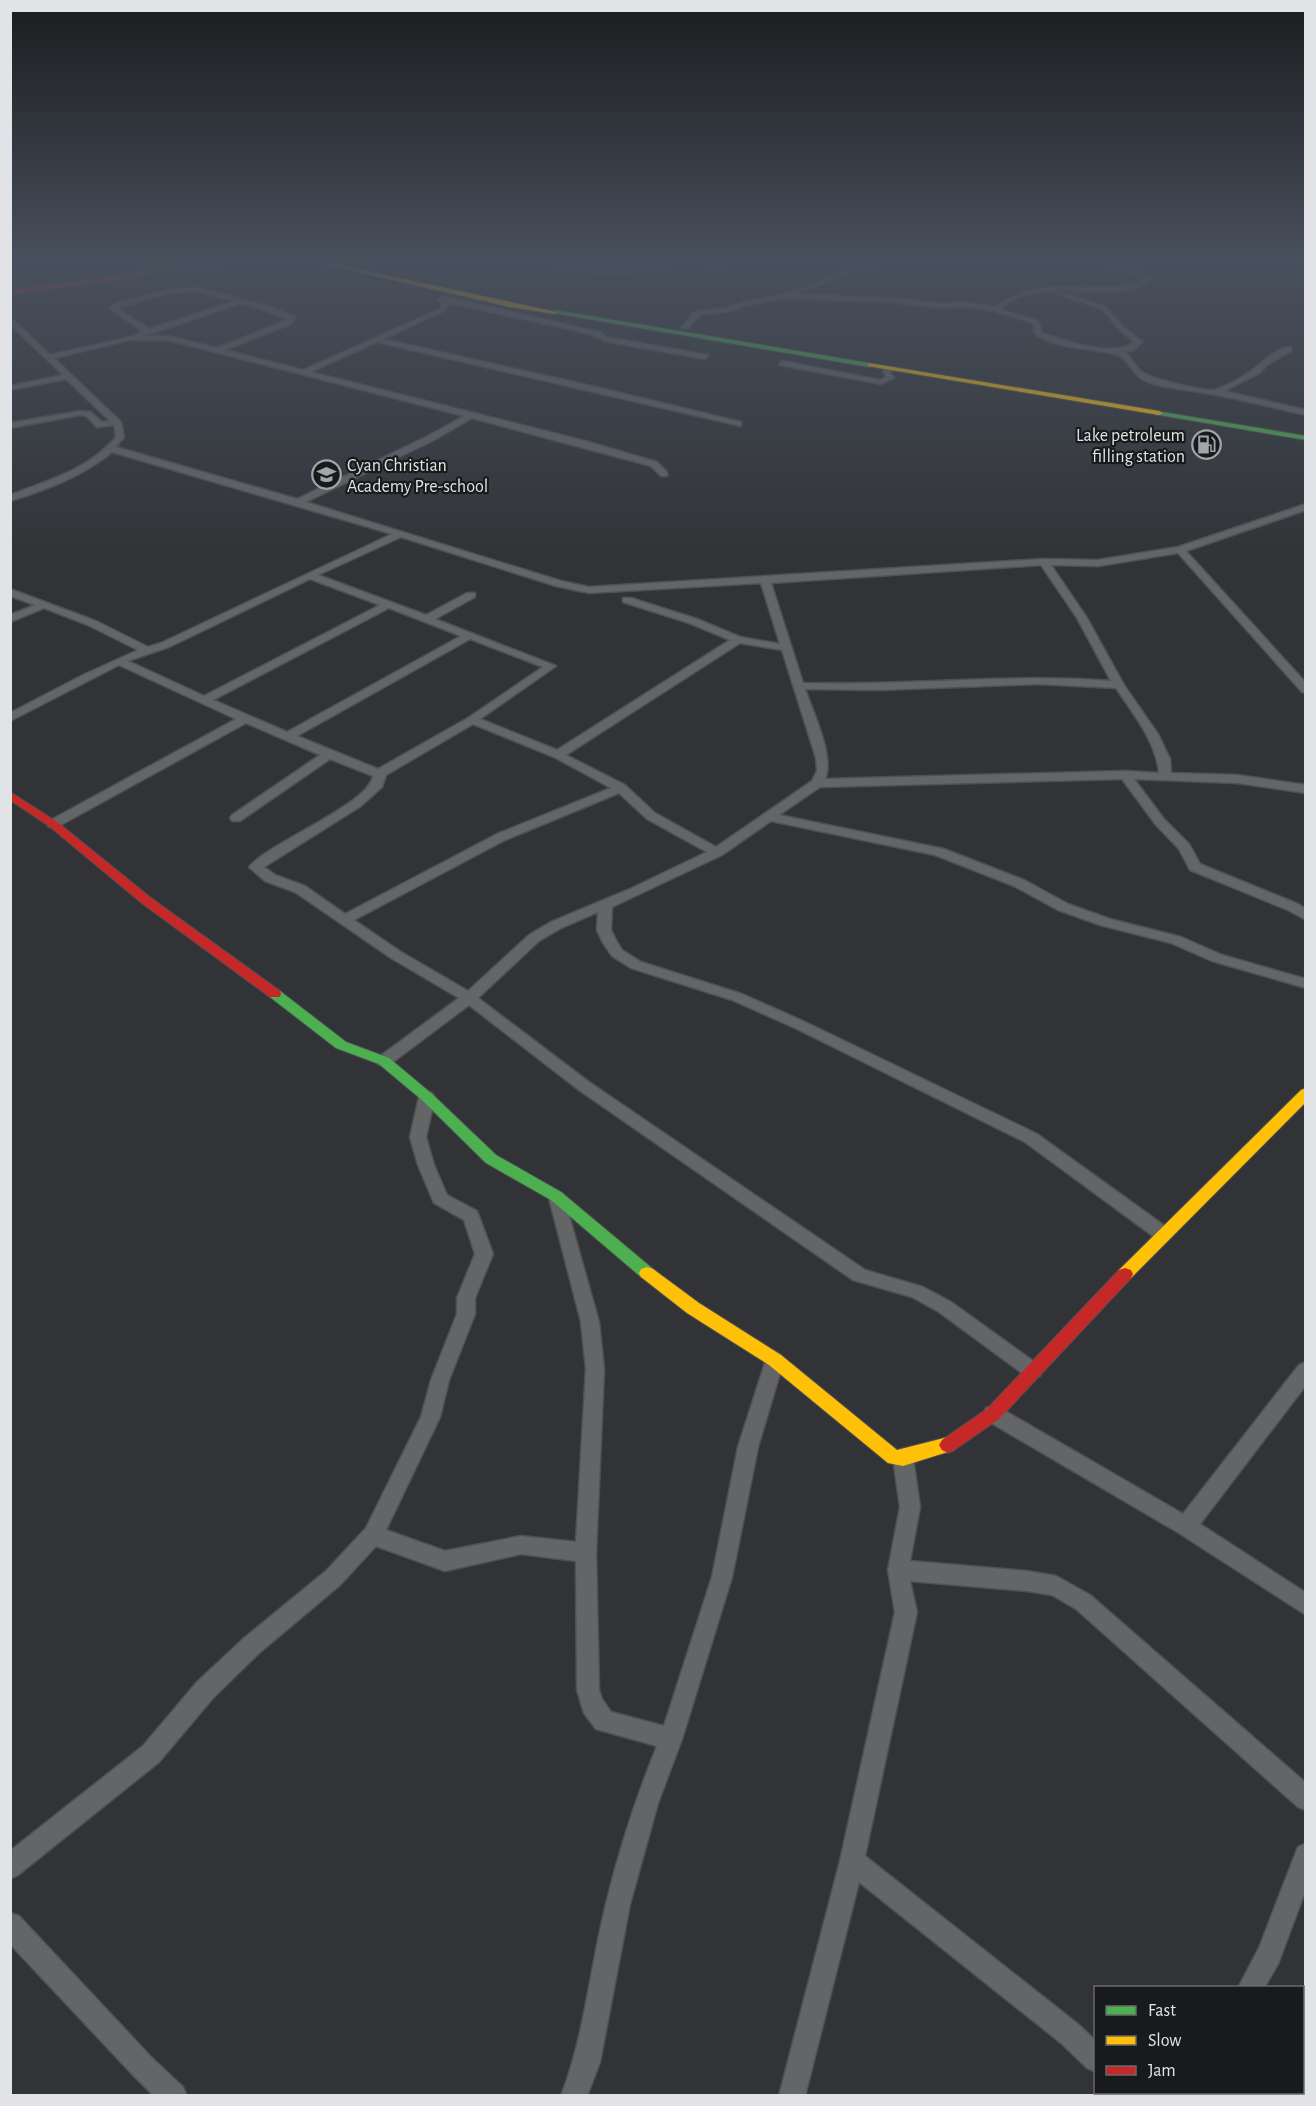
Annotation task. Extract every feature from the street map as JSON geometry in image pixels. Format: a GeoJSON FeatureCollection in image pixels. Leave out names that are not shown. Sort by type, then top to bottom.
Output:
{"type":"FeatureCollection","features":[{"type":"Feature","properties":{"kind":"main road"},"geometry":{"type":"LineString","coordinates":[[844,361],[1305,438]]}},
{"type":"Feature","properties":{"kind":"main road"},"geometry":{"type":"LineString","coordinates":[[884,361],[1305,432]]}},
{"type":"Feature","properties":{"kind":"main road"},"geometry":{"type":"LineString","coordinates":[[10,795],[53,824],[147,901],[341,1045],[384,1061],[427,1097],[491,1159],[556,1196],[620,1252],[693,1308],[775,1360],[894,1458],[903,1458],[948,1445],[993,1414],[1163,1233],[1305,1093]]}},
{"type":"Feature","properties":{"kind":"street"},"geometry":{"type":"LineString","coordinates":[[10,498],[82,468],[112,448],[120,437],[117,422],[54,361]]}},
{"type":"Feature","properties":{"kind":"street"},"geometry":{"type":"LineString","coordinates":[[257,361],[552,435],[648,462],[659,467],[664,474]]}},
{"type":"Feature","properties":{"kind":"street"},"geometry":{"type":"LineString","coordinates":[[303,373],[329,361]]}},
{"type":"Feature","properties":{"kind":"street"},"geometry":{"type":"LineString","coordinates":[[472,361],[738,424]]}},
{"type":"Feature","properties":{"kind":"street"},"geometry":{"type":"LineString","coordinates":[[1131,361],[1136,372],[1150,380],[1217,392],[1305,413]]}},
{"type":"Feature","properties":{"kind":"street"},"geometry":{"type":"LineString","coordinates":[[1217,392],[1257,371],[1267,361]]}},
{"type":"Feature","properties":{"kind":"street"},"geometry":{"type":"LineString","coordinates":[[783,363],[881,382],[890,378],[886,372],[890,369]]}},
{"type":"Feature","properties":{"kind":"street"},"geometry":{"type":"LineString","coordinates":[[10,388],[69,376]]}},
{"type":"Feature","properties":{"kind":"street"},"geometry":{"type":"LineString","coordinates":[[10,426],[80,413],[88,414],[100,425],[117,422]]}},
{"type":"Feature","properties":{"kind":"street"},"geometry":{"type":"LineString","coordinates":[[298,502],[431,438],[469,416]]}},
{"type":"Feature","properties":{"kind":"street"},"geometry":{"type":"LineString","coordinates":[[112,448],[298,502],[559,584],[589,590],[765,581],[1044,562],[1098,563],[1180,550],[1305,507]]}},
{"type":"Feature","properties":{"kind":"street"},"geometry":{"type":"LineString","coordinates":[[10,718],[121,662],[147,650],[165,645],[400,534]]}},
{"type":"Feature","properties":{"kind":"street"},"geometry":{"type":"LineString","coordinates":[[1180,550],[1305,690]]}},
{"type":"Feature","properties":{"kind":"street"},"geometry":{"type":"LineString","coordinates":[[1044,562],[1082,618],[1119,685],[1152,734],[1164,759],[1166,778]]}},
{"type":"Feature","properties":{"kind":"street"},"geometry":{"type":"LineString","coordinates":[[121,662],[245,719],[374,773],[380,773],[472,720],[551,666],[309,575]]}},
{"type":"Feature","properties":{"kind":"street"},"geometry":{"type":"LineString","coordinates":[[765,581],[822,758],[822,771],[817,783]]}},
{"type":"Feature","properties":{"kind":"street"},"geometry":{"type":"LineString","coordinates":[[10,592],[92,623],[147,650]]}},
{"type":"Feature","properties":{"kind":"street"},"geometry":{"type":"LineString","coordinates":[[426,619],[471,595]]}},
{"type":"Feature","properties":{"kind":"street"},"geometry":{"type":"LineString","coordinates":[[627,600],[693,621],[738,640],[787,648]]}},
{"type":"Feature","properties":{"kind":"street"},"geometry":{"type":"LineString","coordinates":[[10,619],[44,605]]}},
{"type":"Feature","properties":{"kind":"street"},"geometry":{"type":"LineString","coordinates":[[202,700],[388,605]]}},
{"type":"Feature","properties":{"kind":"street"},"geometry":{"type":"LineString","coordinates":[[289,736],[470,635]]}},
{"type":"Feature","properties":{"kind":"street"},"geometry":{"type":"LineString","coordinates":[[558,755],[738,640]]}},
{"type":"Feature","properties":{"kind":"street"},"geometry":{"type":"LineString","coordinates":[[799,686],[840,688],[1058,681],[1119,685]]}},
{"type":"Feature","properties":{"kind":"street"},"geometry":{"type":"LineString","coordinates":[[53,824],[245,719]]}},
{"type":"Feature","properties":{"kind":"street"},"geometry":{"type":"LineString","coordinates":[[472,720],[558,755],[621,788],[651,816],[717,852]]}},
{"type":"Feature","properties":{"kind":"street"},"geometry":{"type":"LineString","coordinates":[[236,818],[330,753]]}},
{"type":"Feature","properties":{"kind":"street"},"geometry":{"type":"LineString","coordinates":[[380,773],[378,784],[357,803],[255,867],[270,878],[300,888],[396,955],[469,998],[584,1086],[860,1275],[917,1292],[945,1307],[1033,1371]]}},
{"type":"Feature","properties":{"kind":"street"},"geometry":{"type":"LineString","coordinates":[[1125,775],[1160,822],[1184,847],[1195,867],[1293,907],[1305,916]]}},
{"type":"Feature","properties":{"kind":"street"},"geometry":{"type":"LineString","coordinates":[[384,1061],[469,998],[534,938],[556,925],[605,905],[717,852],[817,783],[1125,775],[1166,778],[1203,776],[1305,789]]}},
{"type":"Feature","properties":{"kind":"street"},"geometry":{"type":"LineString","coordinates":[[344,920],[501,837],[621,788]]}},
{"type":"Feature","properties":{"kind":"street"},"geometry":{"type":"LineString","coordinates":[[767,816],[939,852],[1019,883],[1064,907],[1105,922],[1176,940],[1217,958],[1305,984]]}},
{"type":"Feature","properties":{"kind":"street"},"geometry":{"type":"LineString","coordinates":[[605,905],[604,930],[610,943],[617,953],[636,965],[755,1005],[1031,1138],[1163,1233]]}},
{"type":"Feature","properties":{"kind":"street"},"geometry":{"type":"LineString","coordinates":[[10,1867],[151,1754],[205,1690],[251,1646],[333,1578],[373,1535],[430,1417],[440,1380],[465,1314],[466,1298],[484,1254],[471,1216],[440,1199],[426,1165],[418,1137],[427,1097]]}},
{"type":"Feature","properties":{"kind":"street"},"geometry":{"type":"LineString","coordinates":[[556,1196],[590,1322],[595,1369],[586,1553],[586,1678],[592,1705],[604,1721],[671,1739]]}},
{"type":"Feature","properties":{"kind":"street"},"geometry":{"type":"LineString","coordinates":[[574,2096],[586,2062],[618,1904],[646,1803],[671,1739],[722,1577],[748,1447],[775,1360]]}},
{"type":"Feature","properties":{"kind":"street"},"geometry":{"type":"LineString","coordinates":[[1186,1526],[1305,1370]]}},
{"type":"Feature","properties":{"kind":"street"},"geometry":{"type":"LineString","coordinates":[[993,1414],[1186,1526],[1305,1605]]}},
{"type":"Feature","properties":{"kind":"street"},"geometry":{"type":"LineString","coordinates":[[792,2096],[852,1861],[906,1612],[898,1570],[910,1507],[903,1458]]}},
{"type":"Feature","properties":{"kind":"street"},"geometry":{"type":"LineString","coordinates":[[373,1535],[445,1561],[521,1545],[586,1553]]}},
{"type":"Feature","properties":{"kind":"street"},"geometry":{"type":"LineString","coordinates":[[898,1570],[1027,1581],[1056,1586],[1083,1602],[1135,1646],[1305,1799]]}},
{"type":"Feature","properties":{"kind":"street"},"geometry":{"type":"LineString","coordinates":[[1251,1986],[1269,1955],[1305,1855]]}},
{"type":"Feature","properties":{"kind":"street"},"geometry":{"type":"LineString","coordinates":[[852,1861],[1070,2034],[1094,2058]]}},
{"type":"Feature","properties":{"kind":"street"},"geometry":{"type":"LineString","coordinates":[[10,1926],[143,2067],[174,2096]]}},
{"type":"Feature","properties":{"kind":"traffic: fast"},"geometry":{"type":"LineString","coordinates":[[847,361],[869,365]]}},
{"type":"Feature","properties":{"kind":"traffic: fast"},"geometry":{"type":"LineString","coordinates":[[1159,413],[1306,438]]}},
{"type":"Feature","properties":{"kind":"traffic: fast"},"geometry":{"type":"LineString","coordinates":[[275,994],[341,1045],[384,1061],[427,1097],[491,1159],[556,1196],[647,1273]]}},
{"type":"Feature","properties":{"kind":"traffic: slow"},"geometry":{"type":"LineString","coordinates":[[869,365],[1159,413]]}},
{"type":"Feature","properties":{"kind":"traffic: slow"},"geometry":{"type":"LineString","coordinates":[[1125,1274],[1306,1093]]}},
{"type":"Feature","properties":{"kind":"traffic: slow"},"geometry":{"type":"LineString","coordinates":[[647,1273],[693,1308],[775,1360],[894,1458],[903,1458],[948,1445]]}},
{"type":"Feature","properties":{"kind":"traffic: jam"},"geometry":{"type":"LineString","coordinates":[[10,795],[53,824],[147,901],[275,994]]}},
{"type":"Feature","properties":{"kind":"traffic: jam"},"geometry":{"type":"LineString","coordinates":[[948,1445],[993,1414],[1125,1274]]}},
{"type":"Feature","properties":{"kind":"place","name":"Lake petroleum filling station"},"geometry":{"type":"Point","coordinates":[1206,445]}},
{"type":"Feature","properties":{"kind":"place","name":"Cyan Christian Academy Pre-school"},"geometry":{"type":"Point","coordinates":[326,475]}}]}
